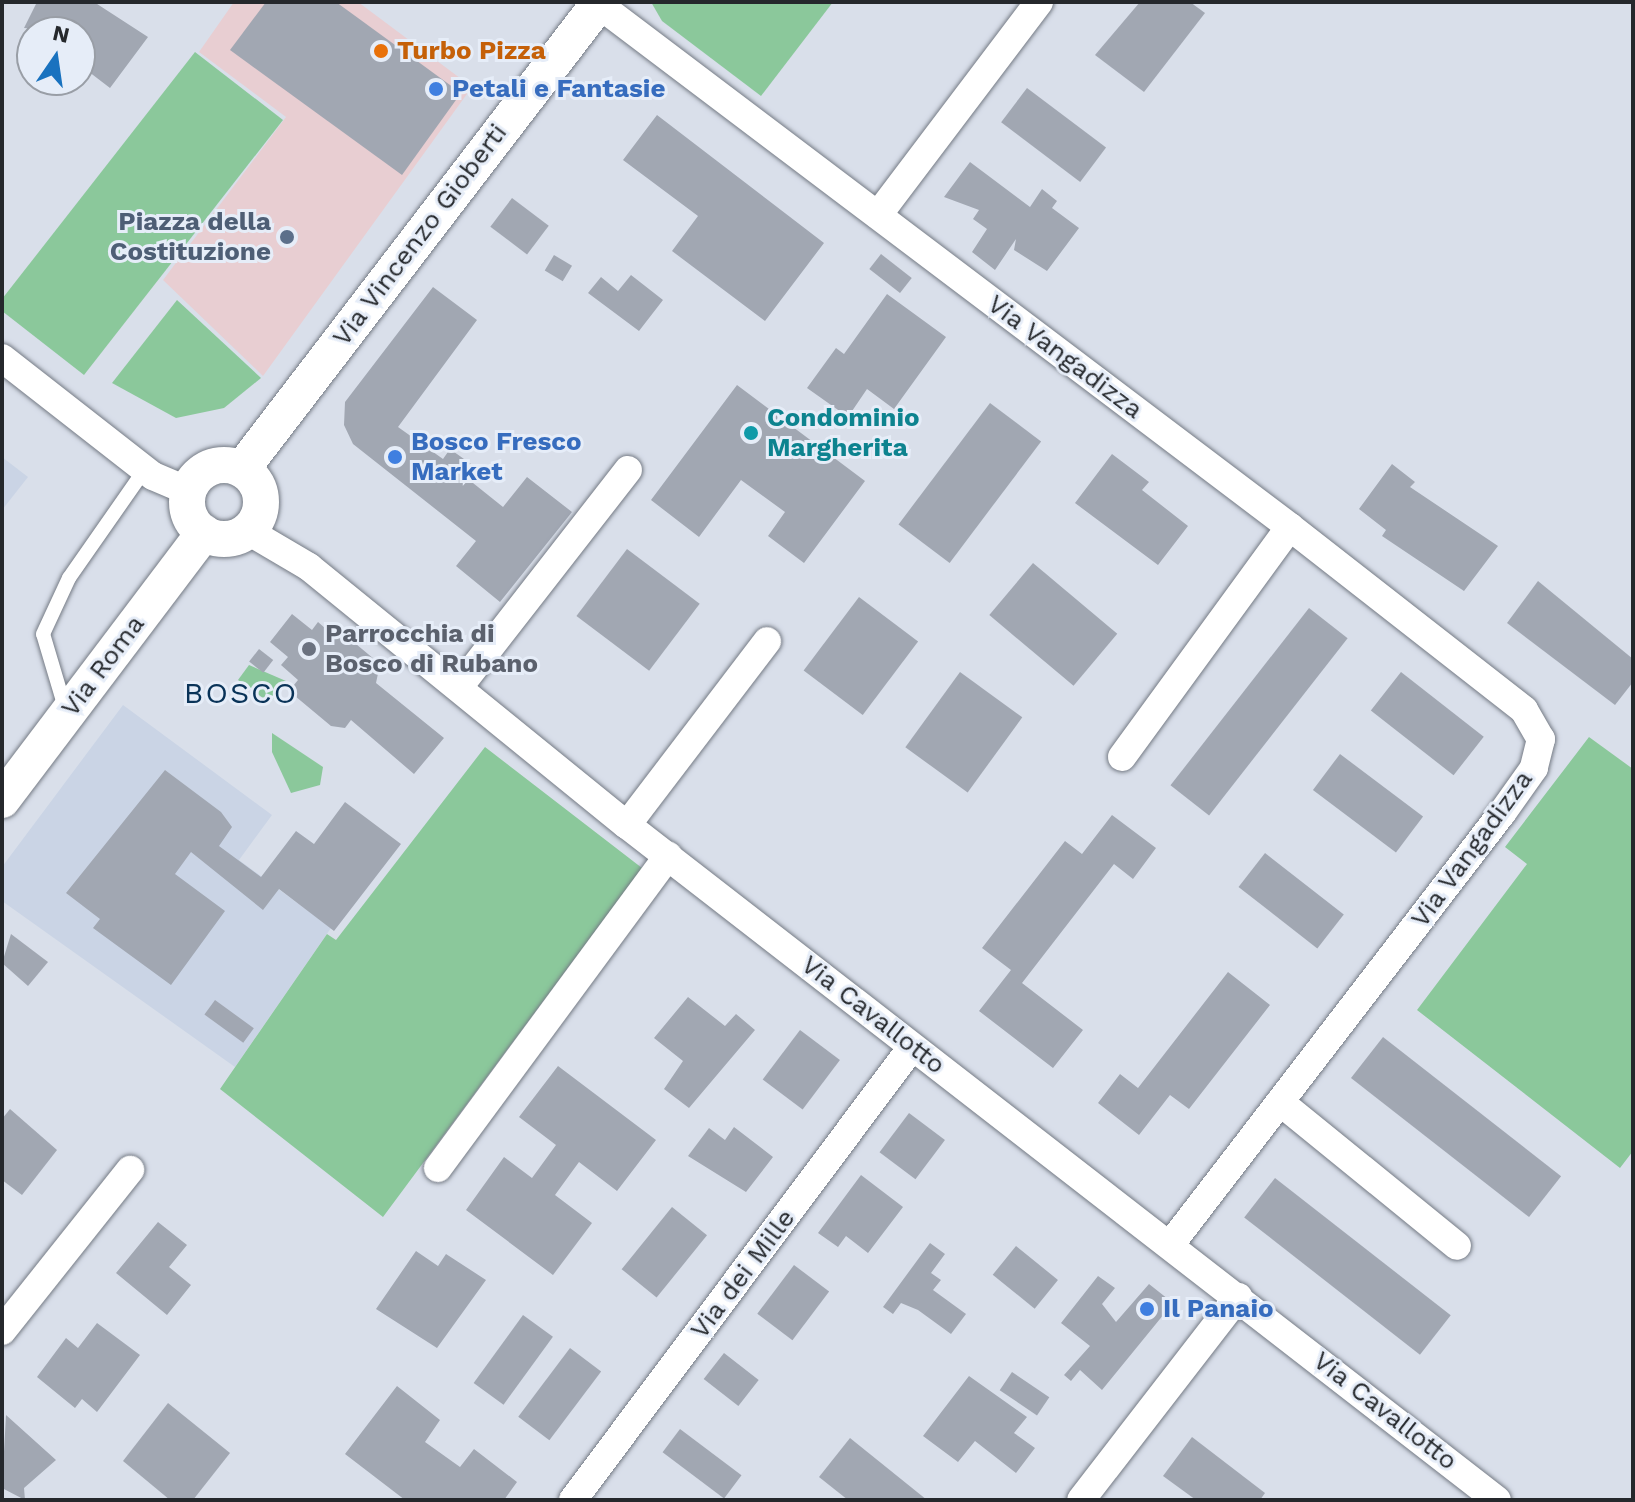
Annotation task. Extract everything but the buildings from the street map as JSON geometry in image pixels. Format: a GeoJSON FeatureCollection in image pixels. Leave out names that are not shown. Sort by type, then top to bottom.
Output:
{"type":"FeatureCollection","features":[{"type":"Feature","properties":{"kind":"street"},"geometry":{"type":"LineString","coordinates":[[878,215],[1039,2]]}},
{"type":"Feature","properties":{"kind":"street","name":"Via Vangadizza"},"geometry":{"type":"LineString","coordinates":[[599,3],[1290,527],[1524,710],[1541,739],[1526,779],[1170,1245]]}},
{"type":"Feature","properties":{"kind":"street","name":"Via Vincenzo Gioberti"},"geometry":{"type":"LineString","coordinates":[[242,469],[599,3]]}},
{"type":"Feature","properties":{"kind":"street"},"geometry":{"type":"LineString","coordinates":[[2,358],[145,469],[189,491]]}},
{"type":"Feature","properties":{"kind":"street"},"geometry":{"type":"LineString","coordinates":[[210,468],[242,469],[262,498],[248,531],[226,539],[204,533],[189,514],[189,491],[210,468]]}},
{"type":"Feature","properties":{"kind":"street"},"geometry":{"type":"LineString","coordinates":[[459,687],[628,470]]}},
{"type":"Feature","properties":{"kind":"street"},"geometry":{"type":"LineString","coordinates":[[1122,757],[1290,527]]}},
{"type":"Feature","properties":{"kind":"street","name":"Via Cavallotto"},"geometry":{"type":"LineString","coordinates":[[248,531],[309,567],[627,825],[1497,1500]]}},
{"type":"Feature","properties":{"kind":"street","name":"Via Roma"},"geometry":{"type":"LineString","coordinates":[[2,800],[204,533]]}},
{"type":"Feature","properties":{"kind":"street"},"geometry":{"type":"LineString","coordinates":[[627,825],[767,641]]}},
{"type":"Feature","properties":{"kind":"street"},"geometry":{"type":"LineString","coordinates":[[438,1168],[668,856]]}},
{"type":"Feature","properties":{"kind":"street","name":"Via dei Mille"},"geometry":{"type":"LineString","coordinates":[[573,1500],[912,1047]]}},
{"type":"Feature","properties":{"kind":"street"},"geometry":{"type":"LineString","coordinates":[[1280,1102],[1457,1246]]}},
{"type":"Feature","properties":{"kind":"street"},"geometry":{"type":"LineString","coordinates":[[2,1331],[130,1170]]}},
{"type":"Feature","properties":{"kind":"street"},"geometry":{"type":"LineString","coordinates":[[1081,1500],[1238,1297]]}},
{"type":"Feature","properties":{"kind":"lane"},"geometry":{"type":"LineString","coordinates":[[67,714],[43,634],[69,578],[145,469]]}},
{"type":"Feature","properties":{"kind":"shaded area"},"geometry":{"type":"Polygon","coordinates":[[[234,2],[358,2],[472,87],[263,376],[163,280],[286,117],[199,52],[234,2]]]}},
{"type":"Feature","properties":{"kind":"shaded area"},"geometry":{"type":"Polygon","coordinates":[[[2,457],[28,477],[2,510],[2,457]]]}},
{"type":"Feature","properties":{"kind":"shaded area"},"geometry":{"type":"Polygon","coordinates":[[[123,705],[272,815],[239,860],[331,928],[235,1067],[2,901],[2,867],[123,705]]]}},
{"type":"Feature","properties":{"kind":"green space"},"geometry":{"type":"Polygon","coordinates":[[[651,2],[833,2],[761,96],[662,21],[651,2]]]}},
{"type":"Feature","properties":{"kind":"green space"},"geometry":{"type":"Polygon","coordinates":[[[195,52],[283,120],[84,375],[2,311],[2,299],[195,52]]]}},
{"type":"Feature","properties":{"kind":"green space"},"geometry":{"type":"Polygon","coordinates":[[[177,300],[261,378],[224,408],[176,418],[112,383],[177,300]]]}},
{"type":"Feature","properties":{"kind":"green space"},"geometry":{"type":"Polygon","coordinates":[[[249,665],[286,681],[270,703],[238,680],[249,665]]]}},
{"type":"Feature","properties":{"kind":"green space"},"geometry":{"type":"Polygon","coordinates":[[[272,733],[323,767],[320,785],[291,793],[272,752],[272,733]]]}},
{"type":"Feature","properties":{"kind":"green space"},"geometry":{"type":"Polygon","coordinates":[[[1589,737],[1633,769],[1633,1151],[1620,1168],[1417,1010],[1527,864],[1505,847],[1589,737]]]}},
{"type":"Feature","properties":{"kind":"green space"},"geometry":{"type":"Polygon","coordinates":[[[485,747],[642,868],[383,1217],[220,1089],[327,934],[336,940],[485,747]]]}},
{"type":"Feature","properties":{"kind":"place","name":"Turbo Pizza"},"geometry":{"type":"Point","coordinates":[381,51]}},
{"type":"Feature","properties":{"kind":"place","name":"Petali e Fantasie"},"geometry":{"type":"Point","coordinates":[436,89]}},
{"type":"Feature","properties":{"kind":"place","name":"Piazza della Costituzione"},"geometry":{"type":"Point","coordinates":[287,237]}},
{"type":"Feature","properties":{"kind":"place","name":"Condominio Margherita"},"geometry":{"type":"Point","coordinates":[751,433]}},
{"type":"Feature","properties":{"kind":"place","name":"Bosco Fresco Market"},"geometry":{"type":"Point","coordinates":[395,457]}},
{"type":"Feature","properties":{"kind":"place","name":"Parrocchia di Bosco di Rubano"},"geometry":{"type":"Point","coordinates":[309,649]}},
{"type":"Feature","properties":{"kind":"place","name":"Il Panaio"},"geometry":{"type":"Point","coordinates":[1147,1309]}},
{"type":"Feature","properties":{"kind":"district","name":"BOSCO"},"geometry":{"type":"Point","coordinates":[241,693]}}]}
